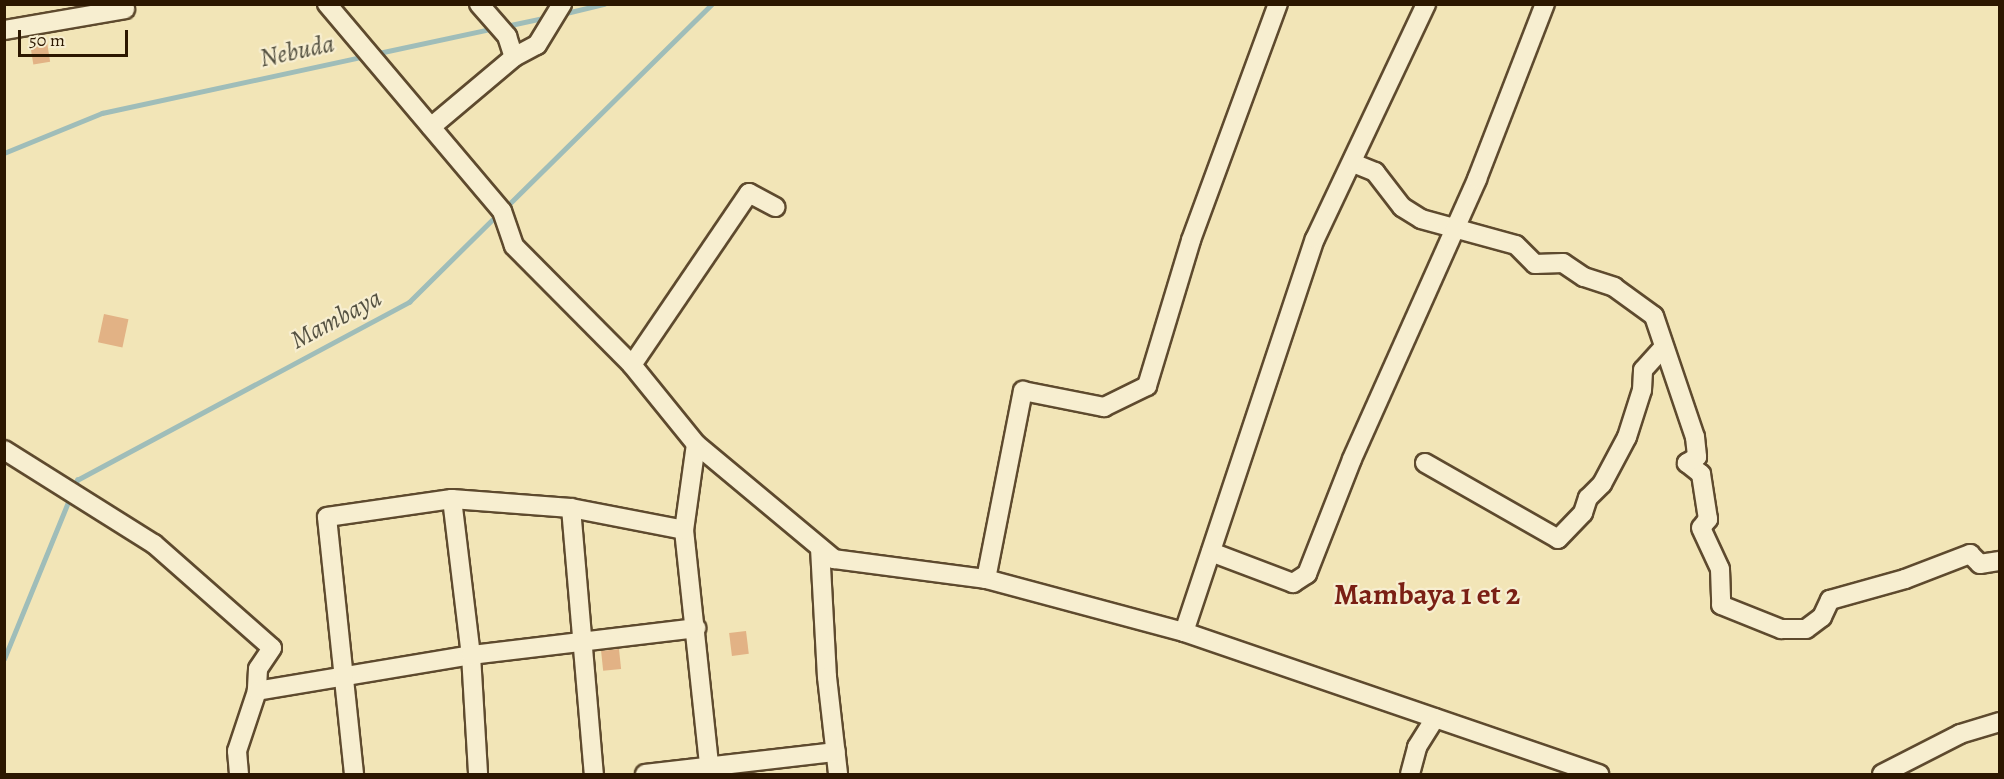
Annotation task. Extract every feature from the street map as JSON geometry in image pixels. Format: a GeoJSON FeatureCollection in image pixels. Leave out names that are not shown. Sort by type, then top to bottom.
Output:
{"type":"FeatureCollection","features":[{"type":"Feature","properties":{"kind":"street"},"geometry":{"type":"LineString","coordinates":[[327,4],[502,211],[514,246],[632,365],[696,444],[834,560],[986,579],[1184,632],[1599,774]]}},
{"type":"Feature","properties":{"kind":"street"},"geometry":{"type":"LineString","coordinates":[[479,4],[507,36],[514,57]]}},
{"type":"Feature","properties":{"kind":"street"},"geometry":{"type":"LineString","coordinates":[[431,127],[514,57],[537,45],[562,4]]}},
{"type":"Feature","properties":{"kind":"street"},"geometry":{"type":"LineString","coordinates":[[986,579],[1023,390],[1104,406],[1147,386],[1191,240],[1278,4]]}},
{"type":"Feature","properties":{"kind":"street"},"geometry":{"type":"LineString","coordinates":[[1184,632],[1315,239],[1353,163],[1426,4]]}},
{"type":"Feature","properties":{"kind":"street"},"geometry":{"type":"LineString","coordinates":[[1211,552],[1293,583],[1306,574],[1352,459],[1415,325],[1545,4]]}},
{"type":"Feature","properties":{"kind":"street"},"geometry":{"type":"LineString","coordinates":[[4,30],[125,9]]}},
{"type":"Feature","properties":{"kind":"street"},"geometry":{"type":"LineString","coordinates":[[1353,163],[1375,172],[1402,207],[1454,230],[1516,245],[1535,264],[1563,263],[1584,277],[1614,287],[1654,316],[1695,437],[1697,457],[1687,464],[1701,474],[1704,485],[1708,519],[1701,528],[1720,569],[1721,605],[1781,629],[1806,629],[1822,617],[1830,600],[1905,579],[1970,554],[1980,564],[2000,561]]}},
{"type":"Feature","properties":{"kind":"street"},"geometry":{"type":"LineString","coordinates":[[632,365],[749,193],[775,207]]}},
{"type":"Feature","properties":{"kind":"street"},"geometry":{"type":"LineString","coordinates":[[1425,463],[1558,539],[1583,513],[1588,498],[1602,484],[1627,437],[1642,390],[1643,370],[1663,348]]}},
{"type":"Feature","properties":{"kind":"street"},"geometry":{"type":"LineString","coordinates":[[696,444],[684,530],[710,771]]}},
{"type":"Feature","properties":{"kind":"street"},"geometry":{"type":"LineString","coordinates":[[4,450],[154,544],[272,648],[258,669],[257,691],[237,751],[239,774]]}},
{"type":"Feature","properties":{"kind":"street"},"geometry":{"type":"LineString","coordinates":[[354,774],[327,518],[452,499],[571,508],[684,530]]}},
{"type":"Feature","properties":{"kind":"street"},"geometry":{"type":"LineString","coordinates":[[452,499],[471,655],[478,774]]}},
{"type":"Feature","properties":{"kind":"street"},"geometry":{"type":"LineString","coordinates":[[571,508],[580,640],[594,774]]}},
{"type":"Feature","properties":{"kind":"street"},"geometry":{"type":"LineString","coordinates":[[820,548],[838,774]]}},
{"type":"Feature","properties":{"kind":"street"},"geometry":{"type":"LineString","coordinates":[[257,691],[471,655],[580,640],[696,628]]}},
{"type":"Feature","properties":{"kind":"street"},"geometry":{"type":"LineString","coordinates":[[1410,774],[1417,747],[1435,718]]}},
{"type":"Feature","properties":{"kind":"street"},"geometry":{"type":"LineString","coordinates":[[1882,774],[1960,734],[2000,722]]}},
{"type":"Feature","properties":{"kind":"street"},"geometry":{"type":"LineString","coordinates":[[645,774],[710,771],[836,752]]}},
{"type":"Feature","properties":{"kind":"building"},"geometry":{"type":"Polygon","coordinates":[[[47,42],[50,62],[33,64],[30,45],[47,42]]]}},
{"type":"Feature","properties":{"kind":"building"},"geometry":{"type":"Polygon","coordinates":[[[104,314],[128,319],[122,348],[98,342],[104,314]]]}},
{"type":"Feature","properties":{"kind":"building"},"geometry":{"type":"Polygon","coordinates":[[[746,631],[749,654],[732,656],[729,633],[746,631]]]}},
{"type":"Feature","properties":{"kind":"building"},"geometry":{"type":"Polygon","coordinates":[[[619,649],[621,669],[603,671],[601,651],[619,649]]]}},
{"type":"Feature","properties":{"kind":"waterway","name":"Nebuda"},"geometry":{"type":"LineString","coordinates":[[562,14],[604,4]]}},
{"type":"Feature","properties":{"kind":"waterway","name":"Mambaya"},"geometry":{"type":"LineString","coordinates":[[505,208],[712,4]]}},
{"type":"Feature","properties":{"kind":"waterway","name":"Nebuda"},"geometry":{"type":"LineString","coordinates":[[506,26],[548,17]]}},
{"type":"Feature","properties":{"kind":"waterway","name":"Nebuda"},"geometry":{"type":"LineString","coordinates":[[374,54],[495,28]]}},
{"type":"Feature","properties":{"kind":"waterway","name":"Nebuda"},"geometry":{"type":"LineString","coordinates":[[4,153],[102,113],[366,56]]}},
{"type":"Feature","properties":{"kind":"waterway","name":"Mambaya"},"geometry":{"type":"LineString","coordinates":[[73,489],[77,480],[409,302],[499,213]]}},
{"type":"Feature","properties":{"kind":"waterway","name":"Mambaya"},"geometry":{"type":"LineString","coordinates":[[4,659],[70,497]]}},
{"type":"Feature","properties":{"kind":"district","name":"Mambaya 1 et 2"},"geometry":{"type":"Point","coordinates":[1427,594]}}]}
